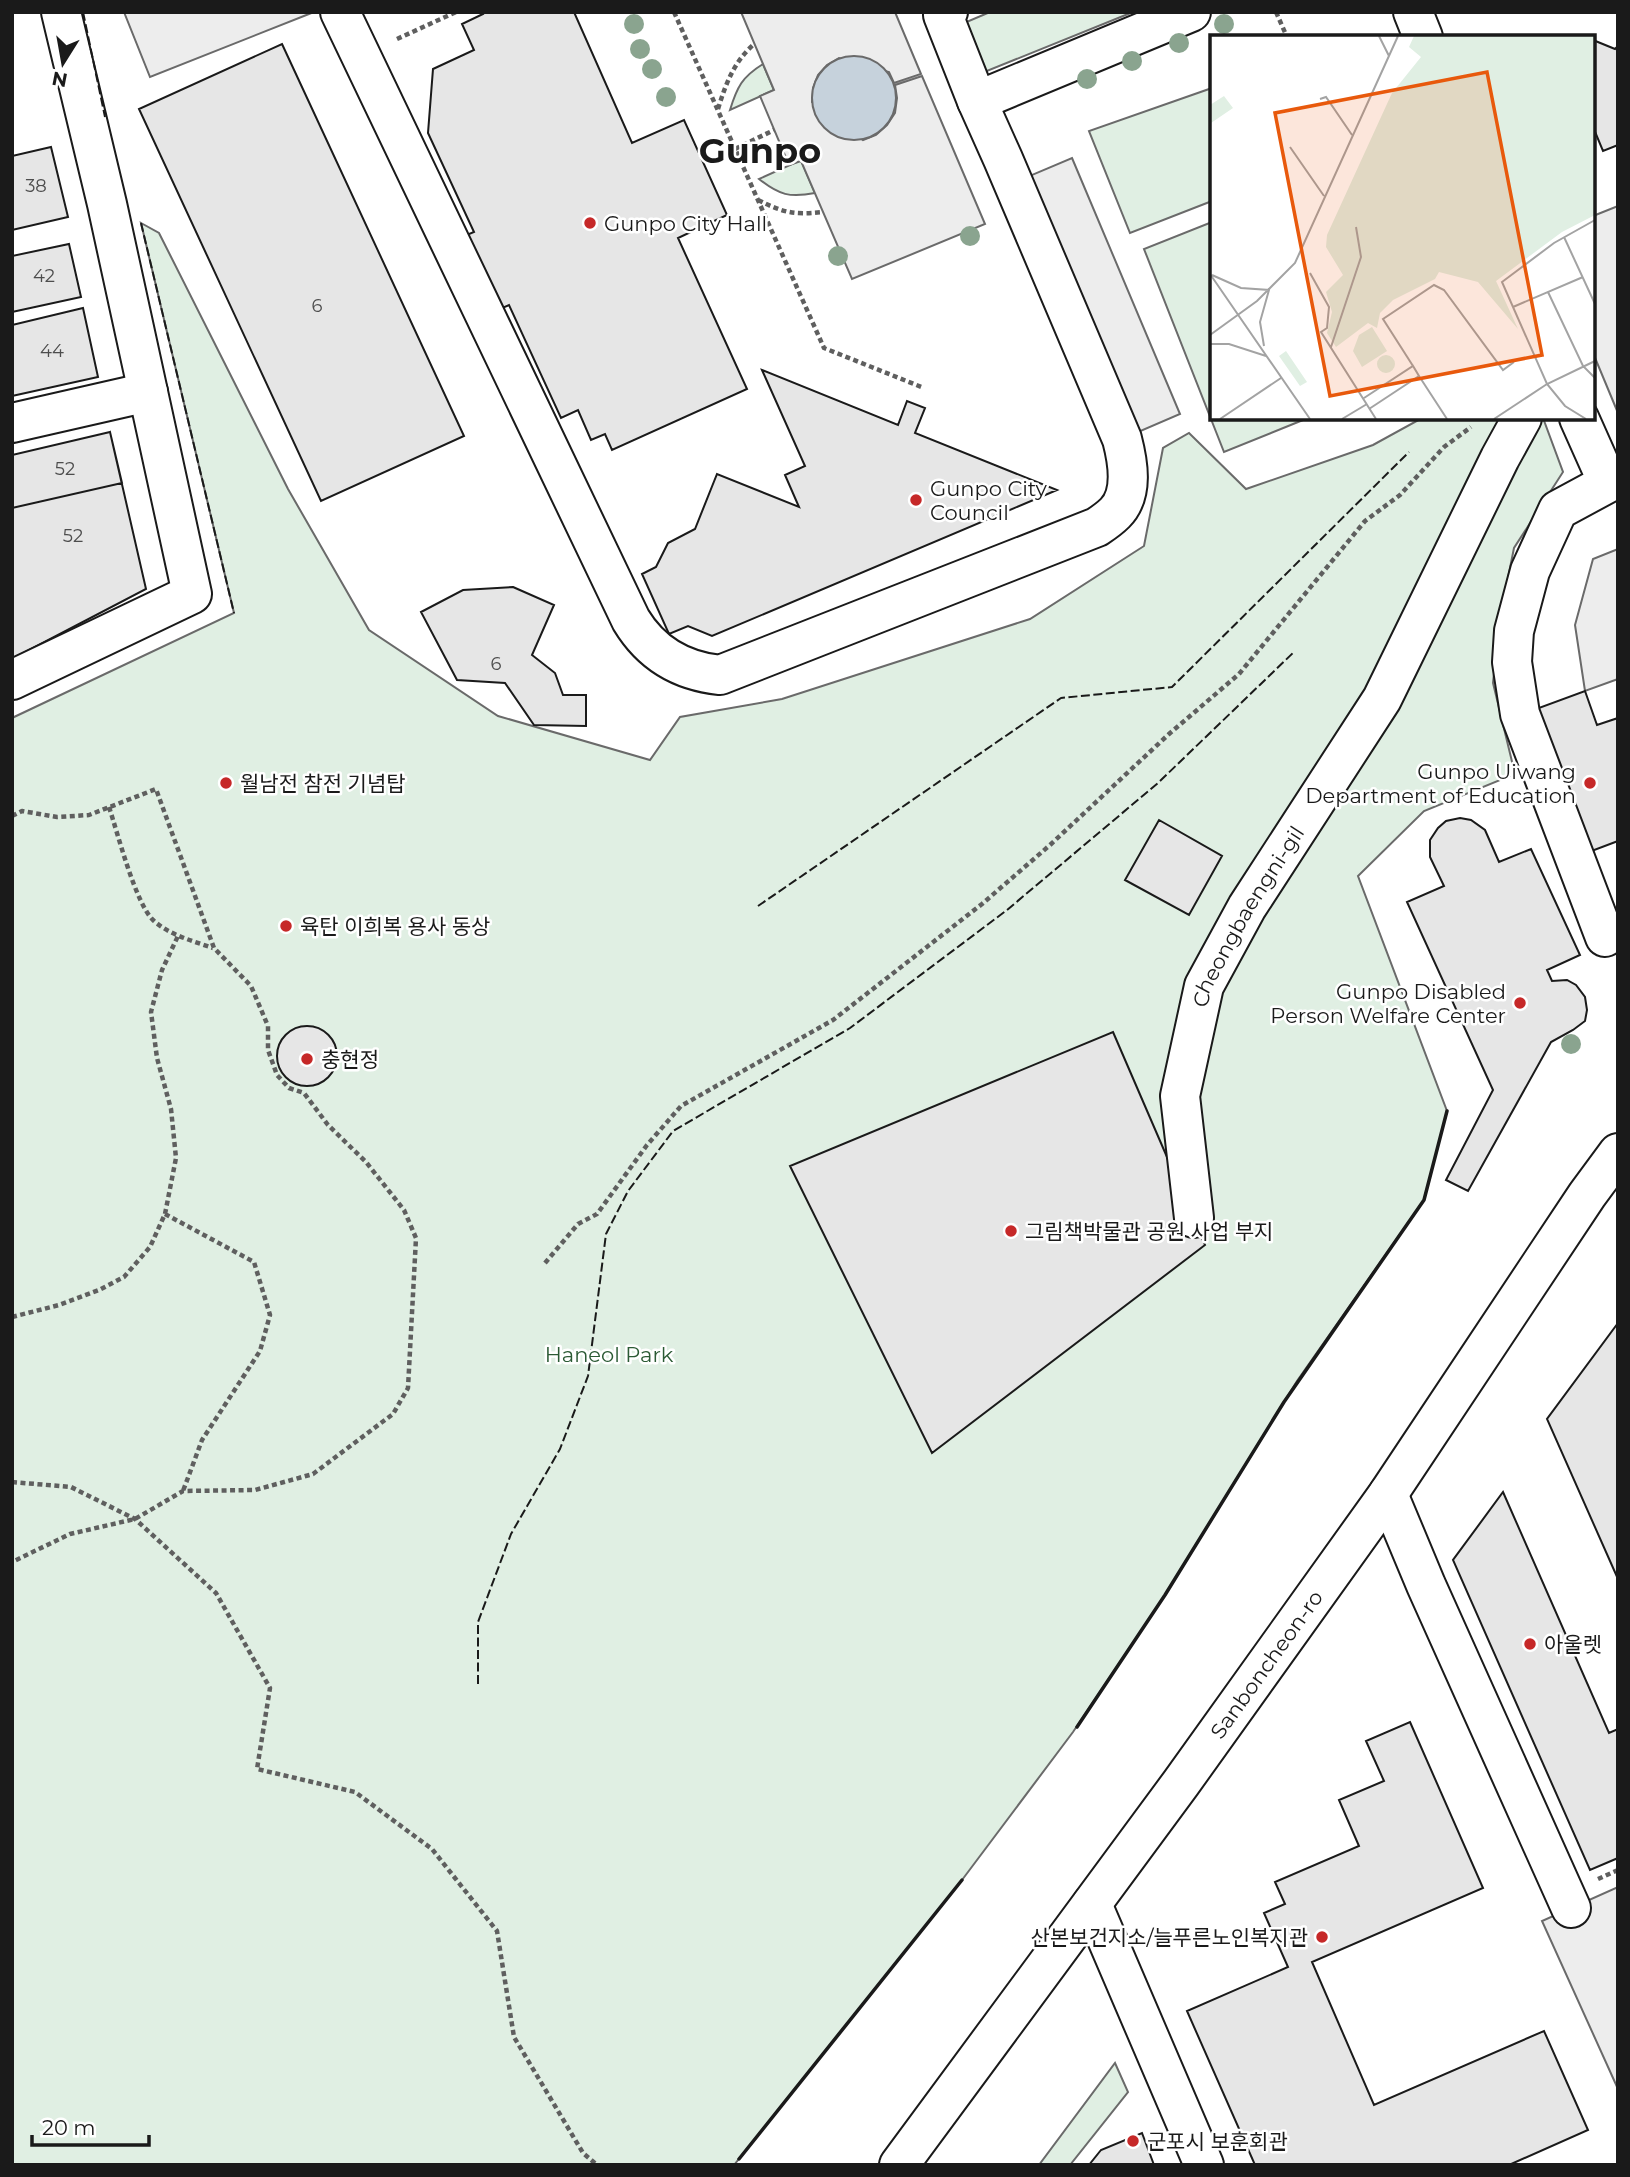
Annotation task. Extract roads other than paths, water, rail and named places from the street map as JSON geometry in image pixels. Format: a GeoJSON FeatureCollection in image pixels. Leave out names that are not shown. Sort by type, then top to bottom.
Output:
{"type":"FeatureCollection","features":[{"type":"Feature","properties":{"kind":"street"},"geometry":{"type":"LineString","coordinates":[[12,680],[192,594],[107,204],[61,12]]}},
{"type":"Feature","properties":{"kind":"street"},"geometry":{"type":"LineString","coordinates":[[340,12],[631,620],[642,638],[681,666],[703,673],[720,674],[1097,527],[1116,512],[1127,490],[1128,461],[1122,439],[977,102],[944,13]]}},
{"type":"Feature","properties":{"kind":"street"},"geometry":{"type":"LineString","coordinates":[[977,102],[1191,12]]}},
{"type":"Feature","properties":{"kind":"street"},"geometry":{"type":"LineString","coordinates":[[1413,12],[1422,35]]}},
{"type":"Feature","properties":{"kind":"street"},"geometry":{"type":"LineString","coordinates":[[12,423],[148,392]]}},
{"type":"Feature","properties":{"kind":"street","name":"Cheongbaengni-gil"},"geometry":{"type":"LineString","coordinates":[[1194,1218],[1180,1096],[1204,986],[1247,907],[1382,699],[1521,420]]}},
{"type":"Feature","properties":{"kind":"street"},"geometry":{"type":"LineString","coordinates":[[1580,420],[1608,483],[1558,510],[1530,570],[1514,631],[1512,662],[1520,714],[1605,937]]}},
{"type":"Feature","properties":{"kind":"street","name":"Sanboncheon-ro"},"geometry":{"type":"LineString","coordinates":[[899,2165],[1092,1904],[1388,1494],[1587,1195],[1618,1153]]}},
{"type":"Feature","properties":{"kind":"street"},"geometry":{"type":"LineString","coordinates":[[1388,1494],[1426,1585],[1572,1908]]}},
{"type":"Feature","properties":{"kind":"street"},"geometry":{"type":"LineString","coordinates":[[1092,1904],[1204,2165]]}},
{"type":"Feature","properties":{"kind":"place","name":"Gunpo City Hall"},"geometry":{"type":"Point","coordinates":[590,223]}},
{"type":"Feature","properties":{"kind":"place","name":"Gunpo City Council"},"geometry":{"type":"Point","coordinates":[916,500]}},
{"type":"Feature","properties":{"kind":"place","name":"월남전 참전 기념탑"},"geometry":{"type":"Point","coordinates":[226,783]}},
{"type":"Feature","properties":{"kind":"place","name":"Gunpo Uiwang Department of Education"},"geometry":{"type":"Point","coordinates":[1590,783]}},
{"type":"Feature","properties":{"kind":"place","name":"육탄 이희복 용사 동상"},"geometry":{"type":"Point","coordinates":[286,926]}},
{"type":"Feature","properties":{"kind":"place","name":"Gunpo Disabled Person Welfare Center"},"geometry":{"type":"Point","coordinates":[1520,1003]}},
{"type":"Feature","properties":{"kind":"place","name":"충현정"},"geometry":{"type":"Point","coordinates":[307,1059]}},
{"type":"Feature","properties":{"kind":"place","name":"그림책박물관 공원 사업 부지"},"geometry":{"type":"Point","coordinates":[1011,1231]}},
{"type":"Feature","properties":{"kind":"place","name":"아울렛"},"geometry":{"type":"Point","coordinates":[1530,1644]}},
{"type":"Feature","properties":{"kind":"place","name":"산본보건지소/늘푸른노인복지관"},"geometry":{"type":"Point","coordinates":[1322,1937]}},
{"type":"Feature","properties":{"kind":"place","name":"군포시 보훈회관"},"geometry":{"type":"Point","coordinates":[1133,2141]}},
{"type":"Feature","properties":{"kind":"district","name":"Gunpo"},"geometry":{"type":"Point","coordinates":[760,150]}},
{"type":"Feature","properties":{"kind":"park label","name":"Haneol Park"},"geometry":{"type":"Point","coordinates":[609,1354]}}]}
